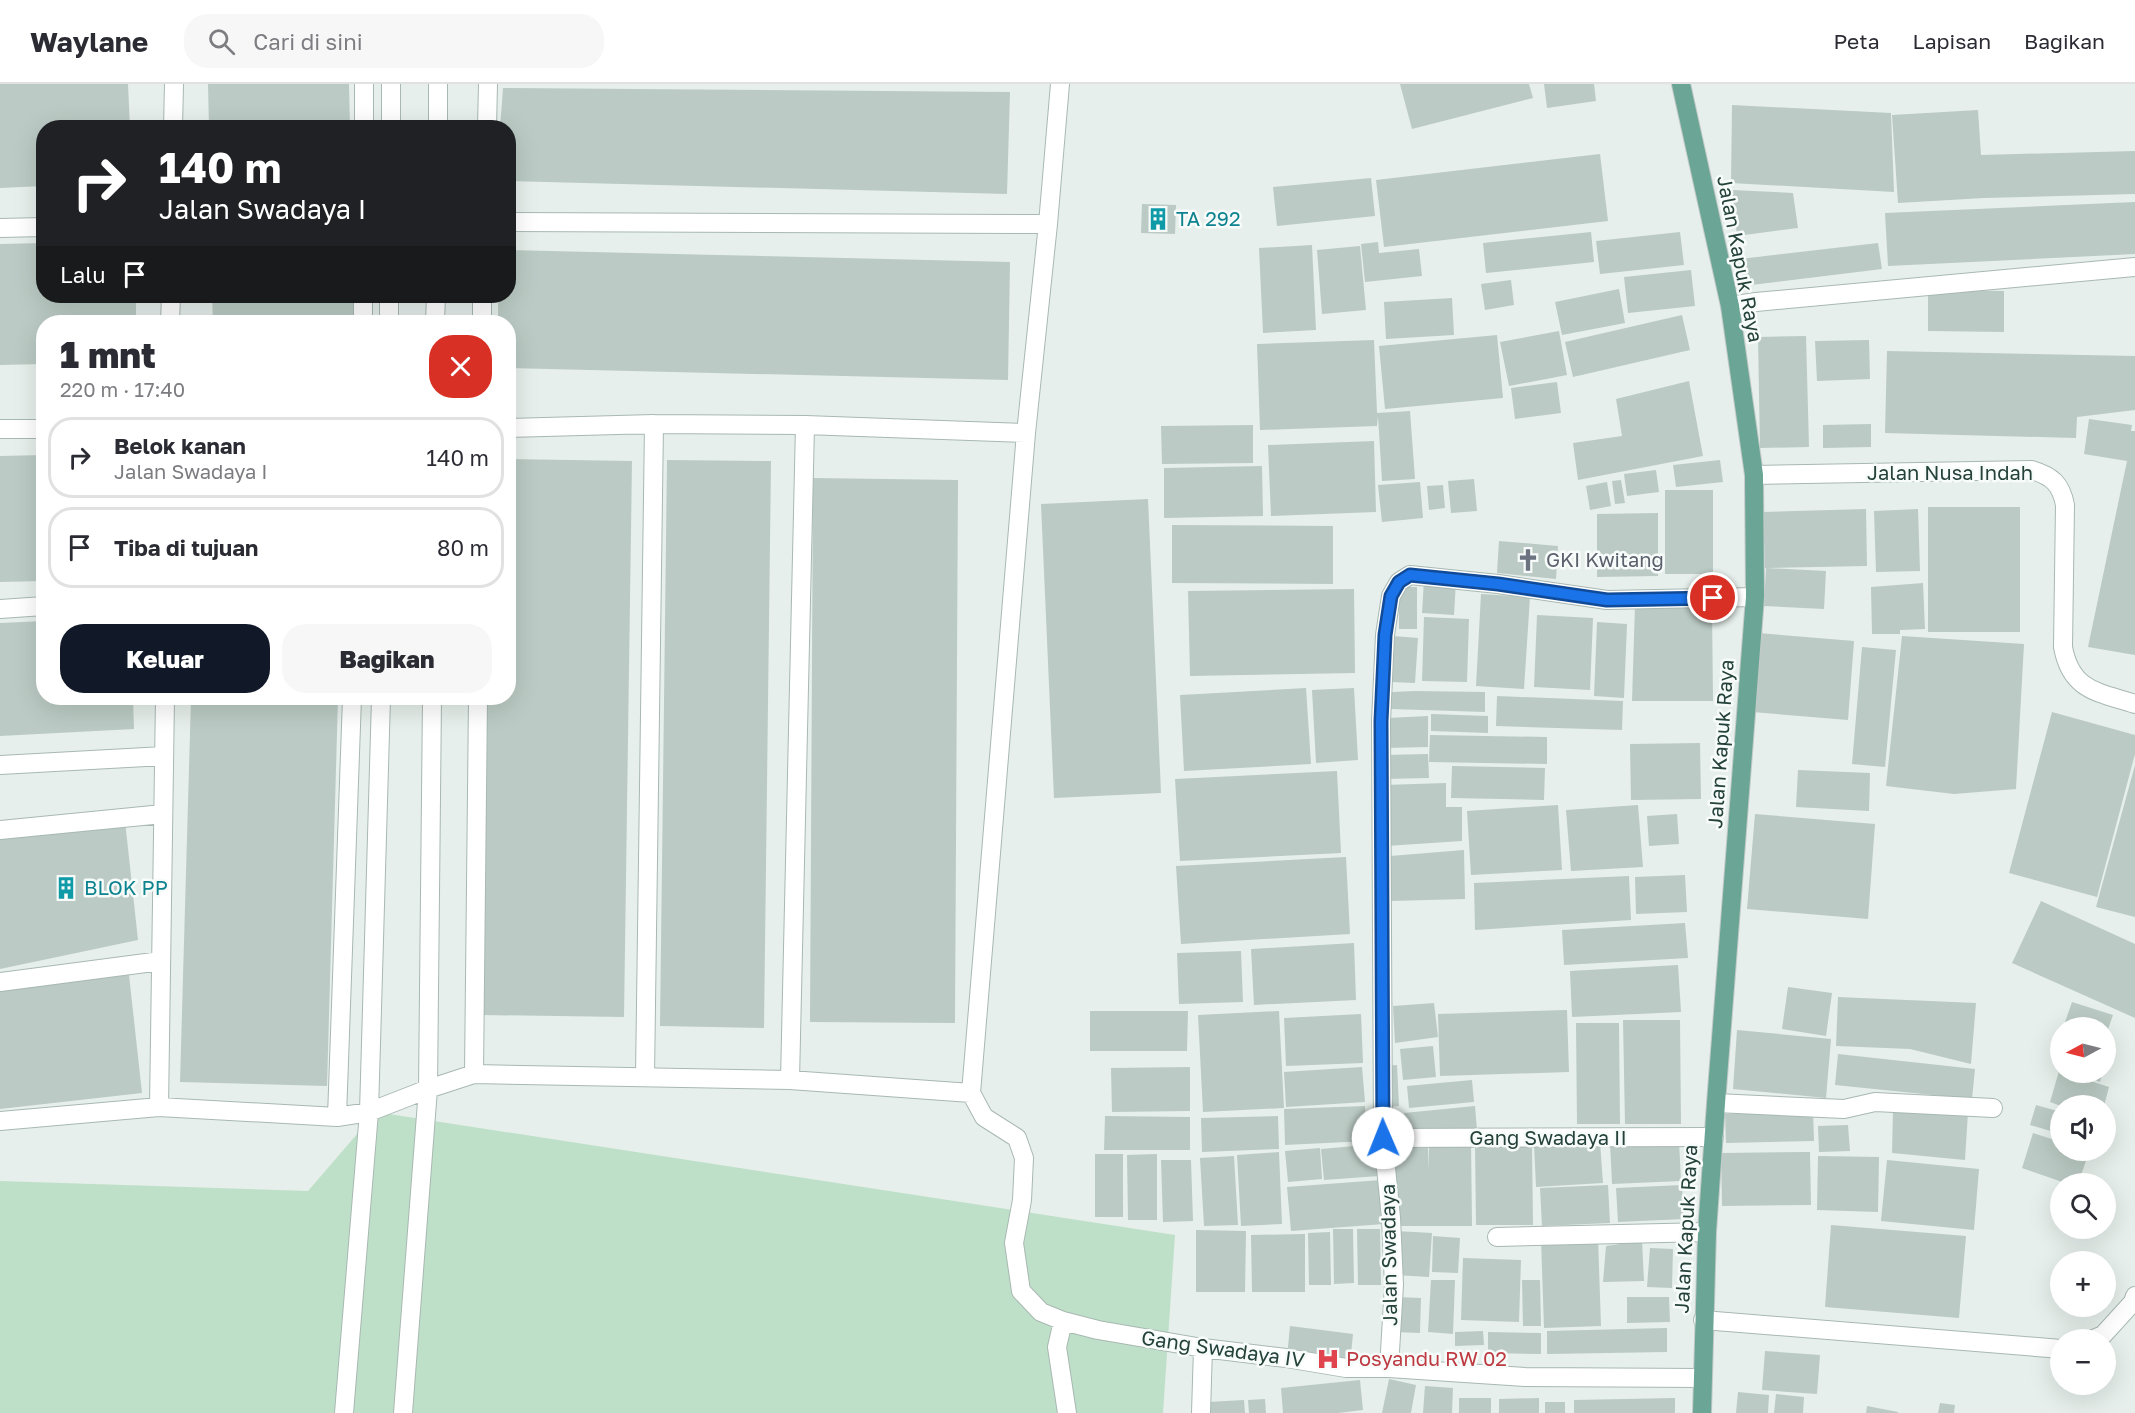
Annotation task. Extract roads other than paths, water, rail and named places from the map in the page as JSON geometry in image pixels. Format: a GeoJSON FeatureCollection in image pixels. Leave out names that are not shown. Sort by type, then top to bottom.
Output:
{"type":"FeatureCollection","features":[{"type":"Feature","properties":{"kind":"main road","name":"Jalan Kapuk Raya"},"geometry":{"type":"LineString","coordinates":[[1681,84],[1730,306],[1754,475],[1755,597],[1707,1232],[1702,1413]]}},
{"type":"Feature","properties":{"kind":"street"},"geometry":{"type":"LineString","coordinates":[[173,120],[174,84]]}},
{"type":"Feature","properties":{"kind":"street"},"geometry":{"type":"LineString","coordinates":[[364,84],[364,120]]}},
{"type":"Feature","properties":{"kind":"street"},"geometry":{"type":"LineString","coordinates":[[391,84],[391,120]]}},
{"type":"Feature","properties":{"kind":"street"},"geometry":{"type":"LineString","coordinates":[[438,84],[438,120]]}},
{"type":"Feature","properties":{"kind":"street"},"geometry":{"type":"LineString","coordinates":[[487,120],[488,84]]}},
{"type":"Feature","properties":{"kind":"street"},"geometry":{"type":"LineString","coordinates":[[0,1121],[159,1107],[337,1117],[369,1112],[474,1074],[790,1080],[971,1093],[1026,433],[1060,84]]}},
{"type":"Feature","properties":{"kind":"street"},"geometry":{"type":"LineString","coordinates":[[516,222],[1048,224]]}},
{"type":"Feature","properties":{"kind":"street"},"geometry":{"type":"LineString","coordinates":[[0,228],[36,227]]}},
{"type":"Feature","properties":{"kind":"street"},"geometry":{"type":"LineString","coordinates":[[1730,306],[2135,267]]}},
{"type":"Feature","properties":{"kind":"street"},"geometry":{"type":"LineString","coordinates":[[516,428],[654,424],[805,425],[1026,433]]}},
{"type":"Feature","properties":{"kind":"street"},"geometry":{"type":"LineString","coordinates":[[645,1077],[654,424]]}},
{"type":"Feature","properties":{"kind":"street"},"geometry":{"type":"LineString","coordinates":[[790,1080],[805,425]]}},
{"type":"Feature","properties":{"kind":"street"},"geometry":{"type":"LineString","coordinates":[[0,429],[36,429]]}},
{"type":"Feature","properties":{"kind":"street","name":"Jalan Nusa Indah"},"geometry":{"type":"LineString","coordinates":[[1754,475],[2032,470],[2045,474],[2055,481],[2062,491],[2065,504],[2063,647],[2066,662],[2072,675],[2082,684],[2135,704]]}},
{"type":"Feature","properties":{"kind":"street","name":"Jalan Swadaya"},"geometry":{"type":"LineString","coordinates":[[1389,1368],[1394,1286],[1391,1218],[1383,1138],[1381,721],[1385,635],[1391,596],[1399,582],[1410,575],[1498,584],[1607,600],[1755,597]]}},
{"type":"Feature","properties":{"kind":"street"},"geometry":{"type":"LineString","coordinates":[[0,609],[36,607]]}},
{"type":"Feature","properties":{"kind":"street"},"geometry":{"type":"LineString","coordinates":[[159,1107],[165,705]]}},
{"type":"Feature","properties":{"kind":"street"},"geometry":{"type":"LineString","coordinates":[[337,1117],[352,705]]}},
{"type":"Feature","properties":{"kind":"street"},"geometry":{"type":"LineString","coordinates":[[344,1413],[369,1112],[381,705]]}},
{"type":"Feature","properties":{"kind":"street"},"geometry":{"type":"LineString","coordinates":[[403,1413],[428,1089],[432,705]]}},
{"type":"Feature","properties":{"kind":"street"},"geometry":{"type":"LineString","coordinates":[[474,1074],[478,705]]}},
{"type":"Feature","properties":{"kind":"street"},"geometry":{"type":"LineString","coordinates":[[0,765],[164,756]]}},
{"type":"Feature","properties":{"kind":"street"},"geometry":{"type":"LineString","coordinates":[[0,830],[163,814]]}},
{"type":"Feature","properties":{"kind":"street"},"geometry":{"type":"LineString","coordinates":[[0,982],[161,961]]}},
{"type":"Feature","properties":{"kind":"street","name":"Gang Swadaya IV"},"geometry":{"type":"LineString","coordinates":[[971,1093],[984,1117],[1017,1138],[1024,1158],[1022,1200],[1014,1243],[1021,1291],[1041,1312],[1063,1321],[1098,1330],[1203,1348],[1346,1368],[1389,1368],[1525,1377],[1702,1378]]}},
{"type":"Feature","properties":{"kind":"street"},"geometry":{"type":"LineString","coordinates":[[1716,1103],[1844,1110],[1875,1102],[1993,1108]]}},
{"type":"Feature","properties":{"kind":"street","name":"Gang Swadaya II"},"geometry":{"type":"LineString","coordinates":[[1383,1138],[1714,1137]]}},
{"type":"Feature","properties":{"kind":"street"},"geometry":{"type":"LineString","coordinates":[[1497,1237],[1707,1232]]}},
{"type":"Feature","properties":{"kind":"street"},"geometry":{"type":"LineString","coordinates":[[2108,1329],[2133,1302],[2135,1296]]}},
{"type":"Feature","properties":{"kind":"street"},"geometry":{"type":"LineString","coordinates":[[1704,1320],[2050,1348]]}},
{"type":"Feature","properties":{"kind":"street"},"geometry":{"type":"LineString","coordinates":[[1063,1321],[1057,1347],[1067,1413]]}},
{"type":"Feature","properties":{"kind":"street"},"geometry":{"type":"LineString","coordinates":[[1201,1413],[1203,1348]]}},
{"type":"Feature","properties":{"kind":"place","name":"TA 292"},"geometry":{"type":"Point","coordinates":[1158,219]}},
{"type":"Feature","properties":{"kind":"place","name":"GKI Kwitang"},"geometry":{"type":"Point","coordinates":[1528,560]}},
{"type":"Feature","properties":{"kind":"place","name":"BLOK PP"},"geometry":{"type":"Point","coordinates":[66,888]}},
{"type":"Feature","properties":{"kind":"place","name":"Posyandu RW 02"},"geometry":{"type":"Point","coordinates":[1328,1359]}}]}
